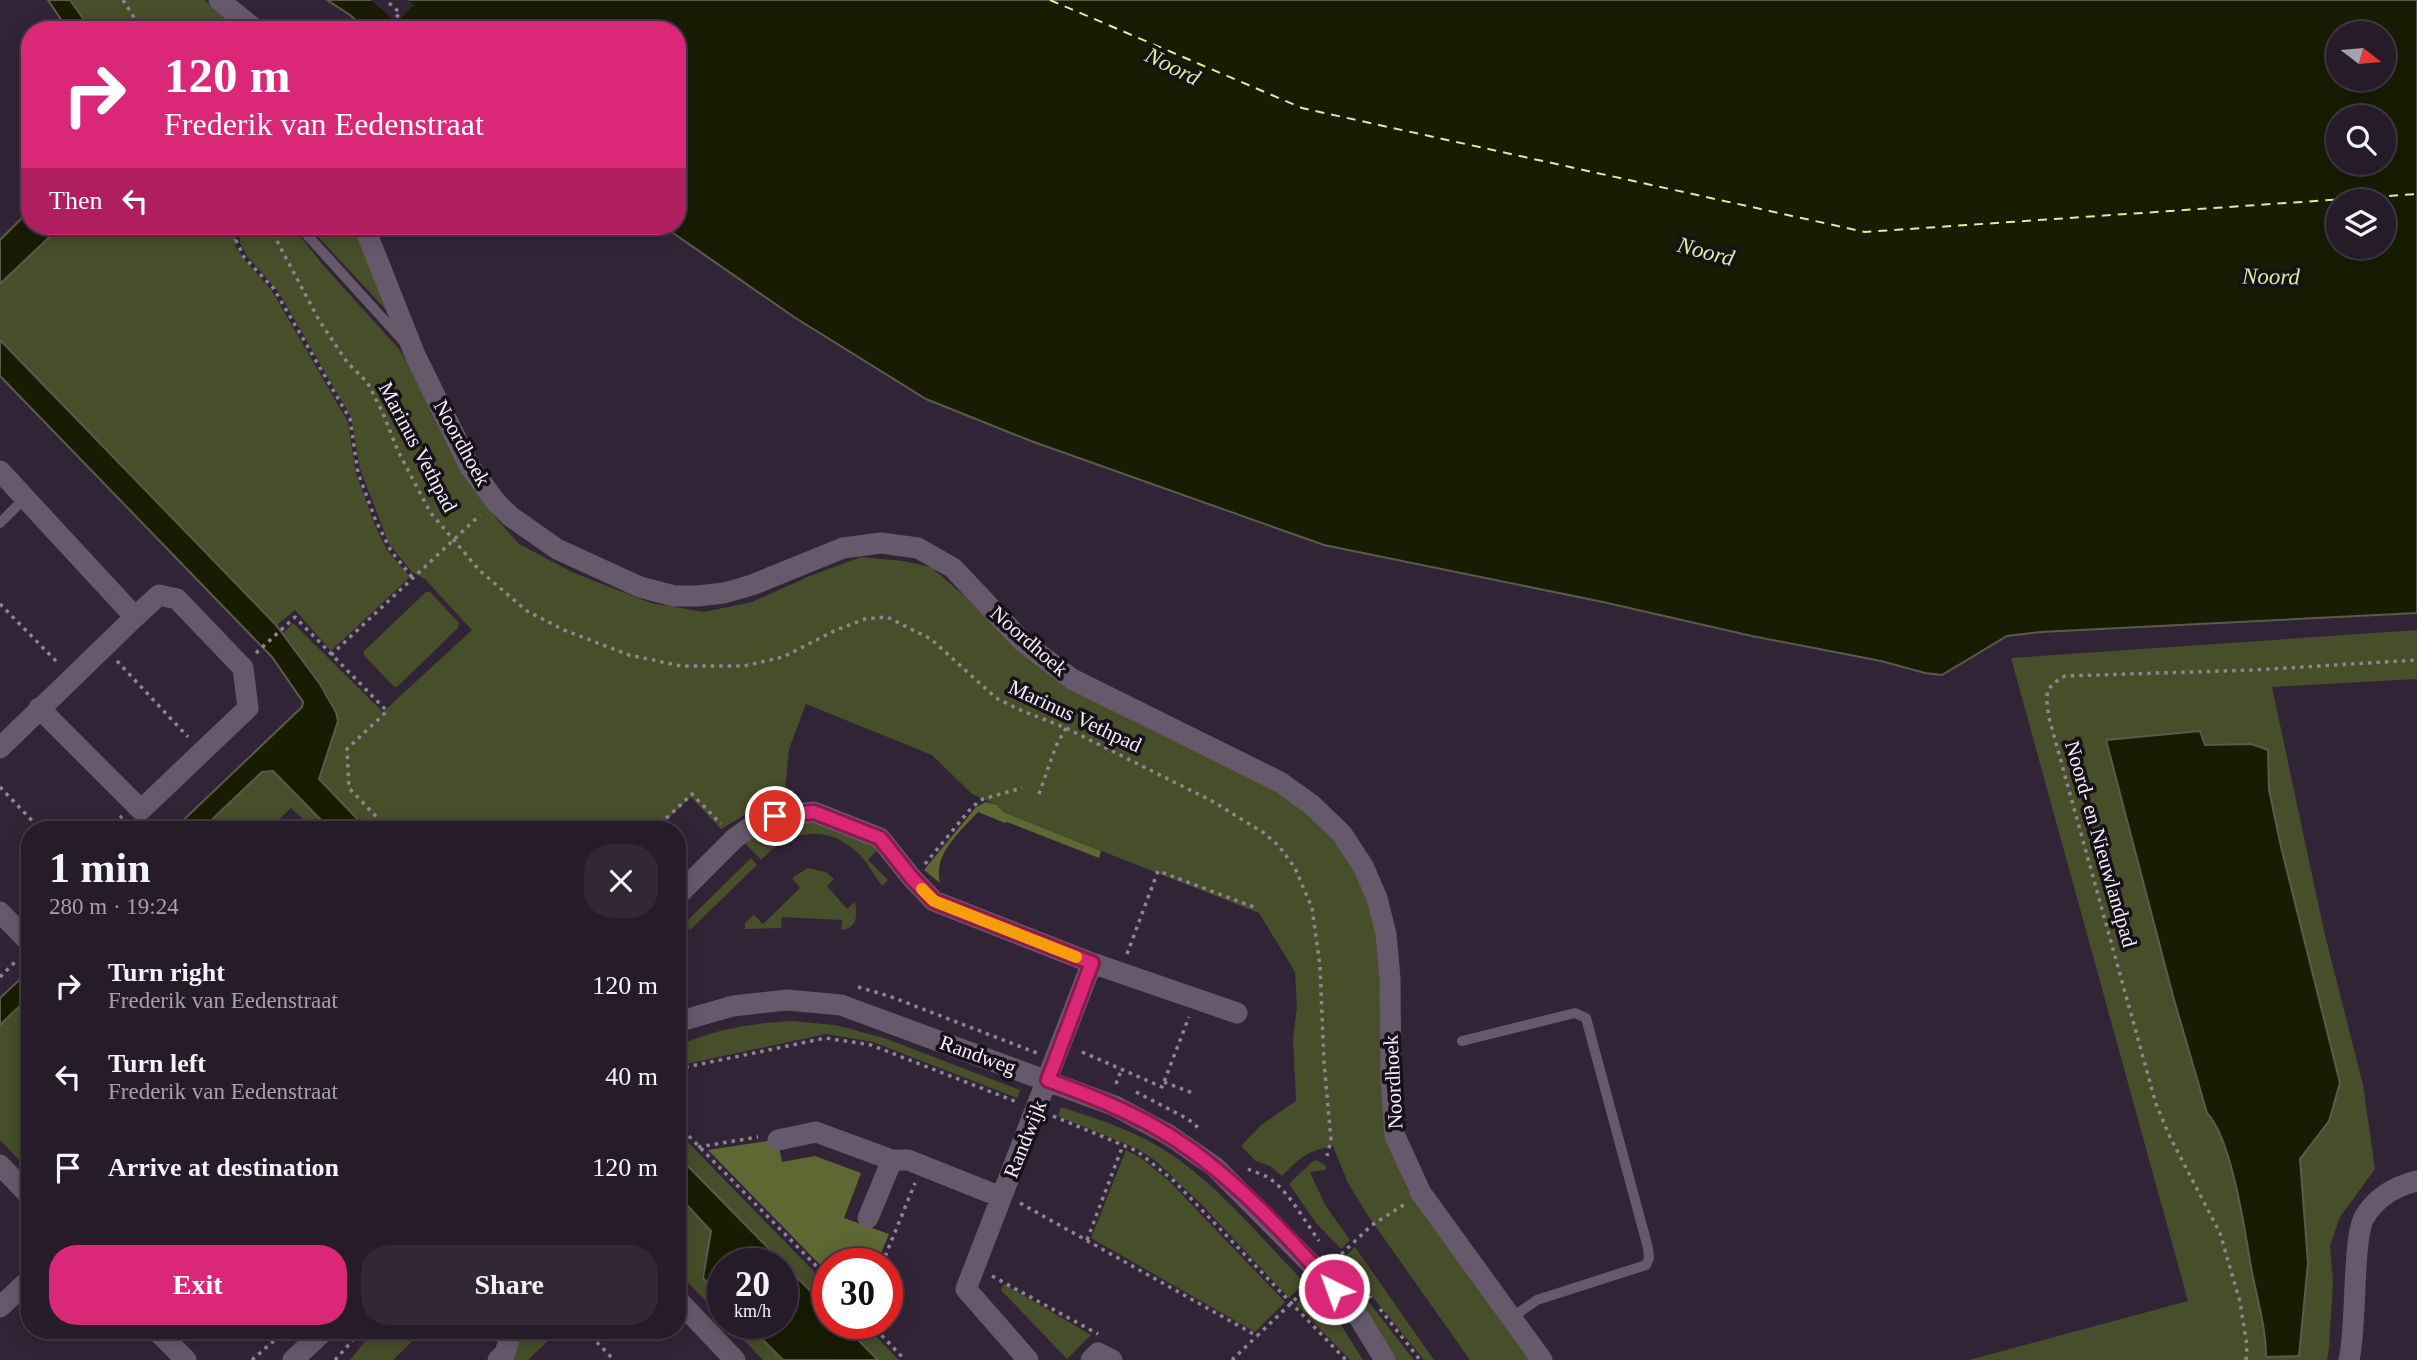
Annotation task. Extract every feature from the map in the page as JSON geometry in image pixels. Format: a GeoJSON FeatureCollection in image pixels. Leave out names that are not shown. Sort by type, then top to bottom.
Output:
{"type":"FeatureCollection","features":[{"type":"Feature","properties":{"kind":"street"},"geometry":{"type":"LineString","coordinates":[[219,0],[245,21]]}},
{"type":"Feature","properties":{"kind":"street","name":"Noordhoek"},"geometry":{"type":"LineString","coordinates":[[368,235],[415,355],[470,467],[496,502],[528,530],[557,549],[640,587],[674,596],[698,596],[724,593],[752,585],[843,548],[881,542],[918,548],[953,568],[1022,641],[1072,679],[1280,782],[1312,805],[1342,834],[1363,866],[1377,898],[1386,934],[1390,978],[1391,1080],[1395,1136],[1421,1193],[1542,1360]]}},
{"type":"Feature","properties":{"kind":"street"},"geometry":{"type":"LineString","coordinates":[[0,471],[135,617]]}},
{"type":"Feature","properties":{"kind":"street"},"geometry":{"type":"LineString","coordinates":[[0,748],[39,708],[71,677],[159,594],[177,600],[243,668],[248,708],[141,810],[39,708]]}},
{"type":"Feature","properties":{"kind":"street"},"geometry":{"type":"LineString","coordinates":[[686,887],[742,833],[775,816],[814,812],[880,838],[934,901],[1092,963],[1237,1013]]}},
{"type":"Feature","properties":{"kind":"street"},"geometry":{"type":"LineString","coordinates":[[0,912],[21,942]]}},
{"type":"Feature","properties":{"kind":"street","name":"Randwijk"},"geometry":{"type":"LineString","coordinates":[[1028,1360],[966,1289],[1092,963]]}},
{"type":"Feature","properties":{"kind":"street","name":"Randweg"},"geometry":{"type":"LineString","coordinates":[[686,1019],[733,1006],[787,1000],[841,1005],[1048,1080],[1126,1112],[1169,1135],[1215,1167],[1321,1274],[1360,1319],[1385,1360]]}},
{"type":"Feature","properties":{"kind":"street","name":"Randwijk"},"geometry":{"type":"LineString","coordinates":[[778,1140],[816,1132],[892,1160],[908,1160],[1001,1197]]}},
{"type":"Feature","properties":{"kind":"street"},"geometry":{"type":"LineString","coordinates":[[868,1218],[892,1160]]}},
{"type":"Feature","properties":{"kind":"street"},"geometry":{"type":"LineString","coordinates":[[0,1165],[21,1184]]}},
{"type":"Feature","properties":{"kind":"street"},"geometry":{"type":"LineString","coordinates":[[2349,1360],[2354,1341],[2363,1218],[2380,1199],[2398,1185],[2417,1181]]}},
{"type":"Feature","properties":{"kind":"street"},"geometry":{"type":"LineString","coordinates":[[0,1307],[21,1287]]}},
{"type":"Feature","properties":{"kind":"street"},"geometry":{"type":"LineString","coordinates":[[686,1308],[735,1360]]}},
{"type":"Feature","properties":{"kind":"street"},"geometry":{"type":"LineString","coordinates":[[165,1339],[186,1360]]}},
{"type":"Feature","properties":{"kind":"street"},"geometry":{"type":"LineString","coordinates":[[302,1357],[317,1339]]}},
{"type":"Feature","properties":{"kind":"street"},"geometry":{"type":"LineString","coordinates":[[498,1360],[505,1353],[509,1339]]}},
{"type":"Feature","properties":{"kind":"lane"},"geometry":{"type":"LineString","coordinates":[[307,235],[415,355]]}},
{"type":"Feature","properties":{"kind":"lane"},"geometry":{"type":"LineString","coordinates":[[0,523],[25,498]]}},
{"type":"Feature","properties":{"kind":"lane"},"geometry":{"type":"LineString","coordinates":[[1462,1041],[1575,1013],[1586,1018],[1648,1248],[1649,1258],[1646,1265],[1537,1300],[1511,1318]]}},
{"type":"Feature","properties":{"kind":"path"},"geometry":{"type":"LineString","coordinates":[[123,0],[136,21]]}},
{"type":"Feature","properties":{"kind":"path"},"geometry":{"type":"LineString","coordinates":[[386,0],[400,13],[393,21]]}},
{"type":"Feature","properties":{"kind":"path"},"geometry":{"type":"LineString","coordinates":[[240,235],[236,240],[243,257],[274,289],[349,419],[358,473],[376,521],[391,551],[412,577]]}},
{"type":"Feature","properties":{"kind":"path","name":"Marinus Vethpad"},"geometry":{"type":"LineString","coordinates":[[274,235],[319,320],[347,362],[367,383],[430,512],[479,570],[527,611],[564,630],[629,655],[681,666],[744,666],[783,657],[836,630],[866,619],[887,617],[930,639],[996,698],[1066,728],[1164,777],[1233,814],[1279,846],[1295,868],[1312,908],[1320,966],[1331,1140],[1327,1156]]}},
{"type":"Feature","properties":{"kind":"path"},"geometry":{"type":"LineString","coordinates":[[331,655],[484,512]]}},
{"type":"Feature","properties":{"kind":"path"},"geometry":{"type":"LineString","coordinates":[[0,604],[71,677]]}},
{"type":"Feature","properties":{"kind":"path"},"geometry":{"type":"LineString","coordinates":[[256,653],[295,617],[387,711],[347,749],[349,788],[380,821]]}},
{"type":"Feature","properties":{"kind":"path"},"geometry":{"type":"LineString","coordinates":[[103,647],[203,753]]}},
{"type":"Feature","properties":{"kind":"path","name":"Noord- en Nieuwlandpad"},"geometry":{"type":"LineString","coordinates":[[2246,1360],[2247,1346],[2240,1302],[2220,1233],[2169,1135],[2156,1104],[2049,718],[2046,695],[2052,683],[2065,676],[2254,670],[2417,660]]}},
{"type":"Feature","properties":{"kind":"path"},"geometry":{"type":"LineString","coordinates":[[1039,794],[1056,746],[1066,728]]}},
{"type":"Feature","properties":{"kind":"path"},"geometry":{"type":"LineString","coordinates":[[0,787],[32,821]]}},
{"type":"Feature","properties":{"kind":"path"},"geometry":{"type":"LineString","coordinates":[[911,877],[978,803],[1022,788]]}},
{"type":"Feature","properties":{"kind":"path"},"geometry":{"type":"LineString","coordinates":[[663,821],[691,794],[742,833]]}},
{"type":"Feature","properties":{"kind":"path"},"geometry":{"type":"LineString","coordinates":[[1120,973],[1158,871],[1254,907]]}},
{"type":"Feature","properties":{"kind":"path"},"geometry":{"type":"LineString","coordinates":[[0,977],[21,954]]}},
{"type":"Feature","properties":{"kind":"path"},"geometry":{"type":"LineString","coordinates":[[1082,1052],[1162,1087],[1196,999]]}},
{"type":"Feature","properties":{"kind":"path"},"geometry":{"type":"LineString","coordinates":[[1116,1084],[1122,1068]]}},
{"type":"Feature","properties":{"kind":"path"},"geometry":{"type":"LineString","coordinates":[[1164,1082],[1195,1094]]}},
{"type":"Feature","properties":{"kind":"path"},"geometry":{"type":"LineString","coordinates":[[686,1134],[812,1262]]}},
{"type":"Feature","properties":{"kind":"path"},"geometry":{"type":"LineString","coordinates":[[698,1147],[768,1136],[778,1140]]}},
{"type":"Feature","properties":{"kind":"path"},"geometry":{"type":"LineString","coordinates":[[1087,1240],[1123,1145]]}},
{"type":"Feature","properties":{"kind":"path"},"geometry":{"type":"LineString","coordinates":[[888,1248],[922,1165]]}},
{"type":"Feature","properties":{"kind":"path"},"geometry":{"type":"LineString","coordinates":[[1232,1360],[1372,1225],[1421,1193]]}},
{"type":"Feature","properties":{"kind":"path"},"geometry":{"type":"LineString","coordinates":[[1001,1197],[1028,1206],[1257,1336]]}},
{"type":"Feature","properties":{"kind":"path"},"geometry":{"type":"LineString","coordinates":[[974,1266],[1098,1333],[1100,1358]]}},
{"type":"Feature","properties":{"kind":"path"},"geometry":{"type":"LineString","coordinates":[[252,1360],[276,1339]]}},
{"type":"Feature","properties":{"kind":"path"},"geometry":{"type":"LineString","coordinates":[[335,1360],[354,1339]]}},
{"type":"Feature","properties":{"kind":"path"},"geometry":{"type":"LineString","coordinates":[[594,1339],[614,1360]]}},
{"type":"Feature","properties":{"kind":"path"},"geometry":{"type":"LineString","coordinates":[[885,1339],[905,1360]]}},
{"type":"Feature","properties":{"kind":"shaded area"},"geometry":{"type":"Polygon","coordinates":[[[70,0],[205,0],[229,21],[85,21],[70,0]]]}},
{"type":"Feature","properties":{"kind":"shaded area"},"geometry":{"type":"Polygon","coordinates":[[[52,235],[238,235],[235,246],[272,291],[348,422],[356,474],[375,525],[387,550],[410,577],[331,651],[295,610],[277,625],[0,340],[0,284],[52,235]]]}},
{"type":"Feature","properties":{"kind":"shaded area"},"geometry":{"type":"Polygon","coordinates":[[[299,235],[399,349],[495,517],[519,544],[574,573],[651,603],[704,612],[752,602],[861,557],[931,567],[1028,651],[1271,786],[1304,810],[1336,842],[1355,870],[1371,906],[1382,955],[1388,1140],[1407,1189],[1531,1360],[1470,1360],[1369,1217],[1348,1183],[1333,1146],[1305,1156],[1282,1176],[1270,1166],[1256,1161],[1241,1146],[1261,1125],[1296,1101],[1293,1040],[1297,1007],[1295,972],[1259,913],[1003,812],[997,805],[972,794],[932,755],[806,704],[789,749],[784,801],[753,810],[721,829],[691,797],[666,821],[359,821],[319,779],[338,721],[322,686],[282,634],[293,623],[383,712],[472,630],[425,579],[412,572],[389,544],[360,469],[351,417],[278,291],[247,256],[240,243],[240,236],[299,235]]]}},
{"type":"Feature","properties":{"kind":"shaded area"},"geometry":{"type":"Polygon","coordinates":[[[316,235],[361,235],[387,311],[316,235]]]}},
{"type":"Feature","properties":{"kind":"shaded area"},"geometry":{"type":"Polygon","coordinates":[[[426,592],[430,592],[459,623],[458,628],[397,687],[393,686],[364,655],[364,651],[426,592]]]}},
{"type":"Feature","properties":{"kind":"shaded area"},"geometry":{"type":"Polygon","coordinates":[[[2417,630],[2417,679],[2272,687],[2324,931],[2363,1085],[2375,1169],[2340,1217],[2330,1246],[2333,1282],[2327,1360],[1969,1360],[2188,1301],[2011,658],[2417,630]],[[2200,731],[2106,740],[2173,996],[2207,1112],[2223,1141],[2230,1161],[2262,1320],[2266,1356],[2299,1356],[2305,1305],[2300,1159],[2328,1121],[2340,1083],[2282,851],[2269,790],[2268,750],[2205,745],[2200,731]]]}},
{"type":"Feature","properties":{"kind":"shaded area"},"geometry":{"type":"Polygon","coordinates":[[[273,771],[322,821],[305,821],[291,808],[277,821],[211,821],[262,772],[273,771]]]}},
{"type":"Feature","properties":{"kind":"shaded area"},"geometry":{"type":"Polygon","coordinates":[[[802,822],[815,823],[872,844],[878,849],[868,860],[888,880],[882,886],[859,854],[847,844],[821,834],[808,834],[784,842],[761,860],[745,843],[772,828],[802,822]]]}},
{"type":"Feature","properties":{"kind":"shaded area"},"geometry":{"type":"Polygon","coordinates":[[[751,858],[757,865],[690,930],[686,922],[751,858]]]}},
{"type":"Feature","properties":{"kind":"shaded area"},"geometry":{"type":"Polygon","coordinates":[[[808,868],[826,872],[834,879],[827,886],[847,909],[855,902],[856,916],[850,927],[841,930],[842,920],[782,917],[781,928],[745,929],[745,923],[754,915],[763,924],[800,888],[792,878],[808,868]]]}},
{"type":"Feature","properties":{"kind":"shaded area"},"geometry":{"type":"Polygon","coordinates":[[[21,1005],[21,1162],[0,1140],[0,1025],[21,1005]]]}},
{"type":"Feature","properties":{"kind":"shaded area"},"geometry":{"type":"Polygon","coordinates":[[[791,1021],[835,1025],[884,1038],[1020,1090],[1017,1098],[873,1042],[826,1034],[686,1064],[686,1043],[733,1028],[791,1021]]]}},
{"type":"Feature","properties":{"kind":"shaded area"},"geometry":{"type":"Polygon","coordinates":[[[1061,1107],[1130,1132],[1169,1153],[1223,1197],[1305,1283],[1289,1298],[1203,1206],[1157,1162],[1138,1149],[1058,1116],[1061,1107]]]}},
{"type":"Feature","properties":{"kind":"shaded area"},"geometry":{"type":"Polygon","coordinates":[[[686,1140],[791,1248],[768,1248],[686,1164],[686,1140]]]}},
{"type":"Feature","properties":{"kind":"shaded area"},"geometry":{"type":"Polygon","coordinates":[[[1126,1150],[1141,1158],[1169,1181],[1285,1302],[1255,1332],[1091,1238],[1126,1150]]]}},
{"type":"Feature","properties":{"kind":"shaded area"},"geometry":{"type":"Polygon","coordinates":[[[1317,1160],[1326,1166],[1326,1170],[1310,1172],[1325,1205],[1350,1240],[1341,1249],[1316,1223],[1289,1184],[1317,1160]]]}},
{"type":"Feature","properties":{"kind":"shaded area"},"geometry":{"type":"Polygon","coordinates":[[[686,1204],[711,1231],[702,1275],[707,1281],[707,1302],[686,1280],[686,1204]]]}},
{"type":"Feature","properties":{"kind":"shaded area"},"geometry":{"type":"Polygon","coordinates":[[[1355,1247],[1434,1360],[1424,1360],[1342,1259],[1355,1247]]]}},
{"type":"Feature","properties":{"kind":"shaded area"},"geometry":{"type":"Polygon","coordinates":[[[798,1255],[812,1270],[812,1293],[798,1278],[798,1255]]]}},
{"type":"Feature","properties":{"kind":"shaded area"},"geometry":{"type":"Polygon","coordinates":[[[1337,1265],[1414,1360],[1394,1360],[1331,1271],[1337,1265]]]}},
{"type":"Feature","properties":{"kind":"shaded area"},"geometry":{"type":"Polygon","coordinates":[[[1004,1284],[1091,1335],[1067,1359],[1001,1290],[1004,1284]]]}},
{"type":"Feature","properties":{"kind":"shaded area"},"geometry":{"type":"Polygon","coordinates":[[[1311,1290],[1341,1325],[1363,1360],[1350,1360],[1296,1304],[1311,1290]]]}},
{"type":"Feature","properties":{"kind":"shaded area"},"geometry":{"type":"Polygon","coordinates":[[[367,1339],[415,1339],[393,1360],[350,1360],[367,1339]]]}},
{"type":"Feature","properties":{"kind":"shaded area"},"geometry":{"type":"Polygon","coordinates":[[[519,1339],[550,1339],[528,1360],[511,1360],[519,1339]]]}},
{"type":"Feature","properties":{"kind":"shaded area"},"geometry":{"type":"Polygon","coordinates":[[[743,1339],[762,1339],[783,1360],[763,1360],[743,1339]]]}},
{"type":"Feature","properties":{"kind":"shaded area"},"geometry":{"type":"Polygon","coordinates":[[[857,1339],[879,1339],[899,1360],[878,1360],[857,1339]]]}},
{"type":"Feature","properties":{"kind":"green space"},"geometry":{"type":"Polygon","coordinates":[[[986,802],[997,805],[1003,812],[1101,851],[1099,858],[978,812],[944,853],[940,863],[940,883],[924,870],[976,807],[986,802]]]}},
{"type":"Feature","properties":{"kind":"green space"},"geometry":{"type":"Polygon","coordinates":[[[773,1140],[779,1147],[782,1162],[815,1156],[861,1173],[844,1218],[889,1234],[883,1248],[812,1248],[812,1257],[708,1150],[773,1140]]]}},
{"type":"Feature","properties":{"kind":"water"},"geometry":{"type":"Polygon","coordinates":[[[48,0],[70,0],[85,21],[62,21],[48,0]]]}},
{"type":"Feature","properties":{"kind":"water","name":"Noord"},"geometry":{"type":"Polygon","coordinates":[[[327,0],[2417,0],[2417,613],[2007,636],[1942,675],[1324,545],[1031,441],[926,399],[794,317],[676,235],[686,235],[686,21],[357,21],[327,0]]]}},
{"type":"Feature","properties":{"kind":"water"},"geometry":{"type":"Polygon","coordinates":[[[21,219],[21,235],[52,235],[0,284],[0,240],[21,219]]]}},
{"type":"Feature","properties":{"kind":"water"},"geometry":{"type":"Polygon","coordinates":[[[0,340],[276,625],[320,684],[336,712],[338,721],[319,779],[359,821],[322,821],[273,771],[262,772],[210,821],[182,821],[302,707],[303,702],[272,657],[0,376],[0,340]]]}},
{"type":"Feature","properties":{"kind":"water"},"geometry":{"type":"Polygon","coordinates":[[[2200,731],[2205,745],[2251,744],[2268,750],[2269,790],[2282,851],[2340,1083],[2329,1121],[2300,1159],[2308,1263],[2299,1356],[2266,1357],[2262,1321],[2230,1161],[2207,1113],[2173,996],[2106,740],[2200,731]]]}},
{"type":"Feature","properties":{"kind":"water"},"geometry":{"type":"Polygon","coordinates":[[[21,978],[21,1005],[0,1025],[0,998],[21,978]]]}},
{"type":"Feature","properties":{"kind":"water"},"geometry":{"type":"Polygon","coordinates":[[[686,1164],[768,1248],[708,1248],[711,1231],[686,1204],[686,1164]]]}},
{"type":"Feature","properties":{"kind":"water"},"geometry":{"type":"Polygon","coordinates":[[[707,1254],[707,1282],[703,1278],[707,1254]]]}},
{"type":"Feature","properties":{"kind":"water"},"geometry":{"type":"Polygon","coordinates":[[[798,1278],[812,1293],[812,1339],[857,1339],[878,1360],[783,1360],[762,1339],[798,1339],[798,1278]]]}},
{"type":"Feature","properties":{"kind":"pier"},"geometry":{"type":"Polygon","coordinates":[[[371,0],[408,0],[414,5],[399,21],[395,21],[371,0]]]}},
{"type":"Feature","properties":{"kind":"ferry route"},"geometry":{"type":"LineString","coordinates":[[1050,0],[1302,108],[1865,232],[2417,194]]}},
{"type":"Feature","properties":{"kind":"slow traffic"},"geometry":{"type":"LineString","coordinates":[[922,889],[934,901],[1076,957]]}},
{"type":"Feature","properties":{"kind":"route"},"geometry":{"type":"LineString","coordinates":[[775,816],[814,812],[880,838],[934,901],[1092,963],[1048,1080],[1115,1106],[1169,1135],[1215,1167],[1334,1289]]}}]}
